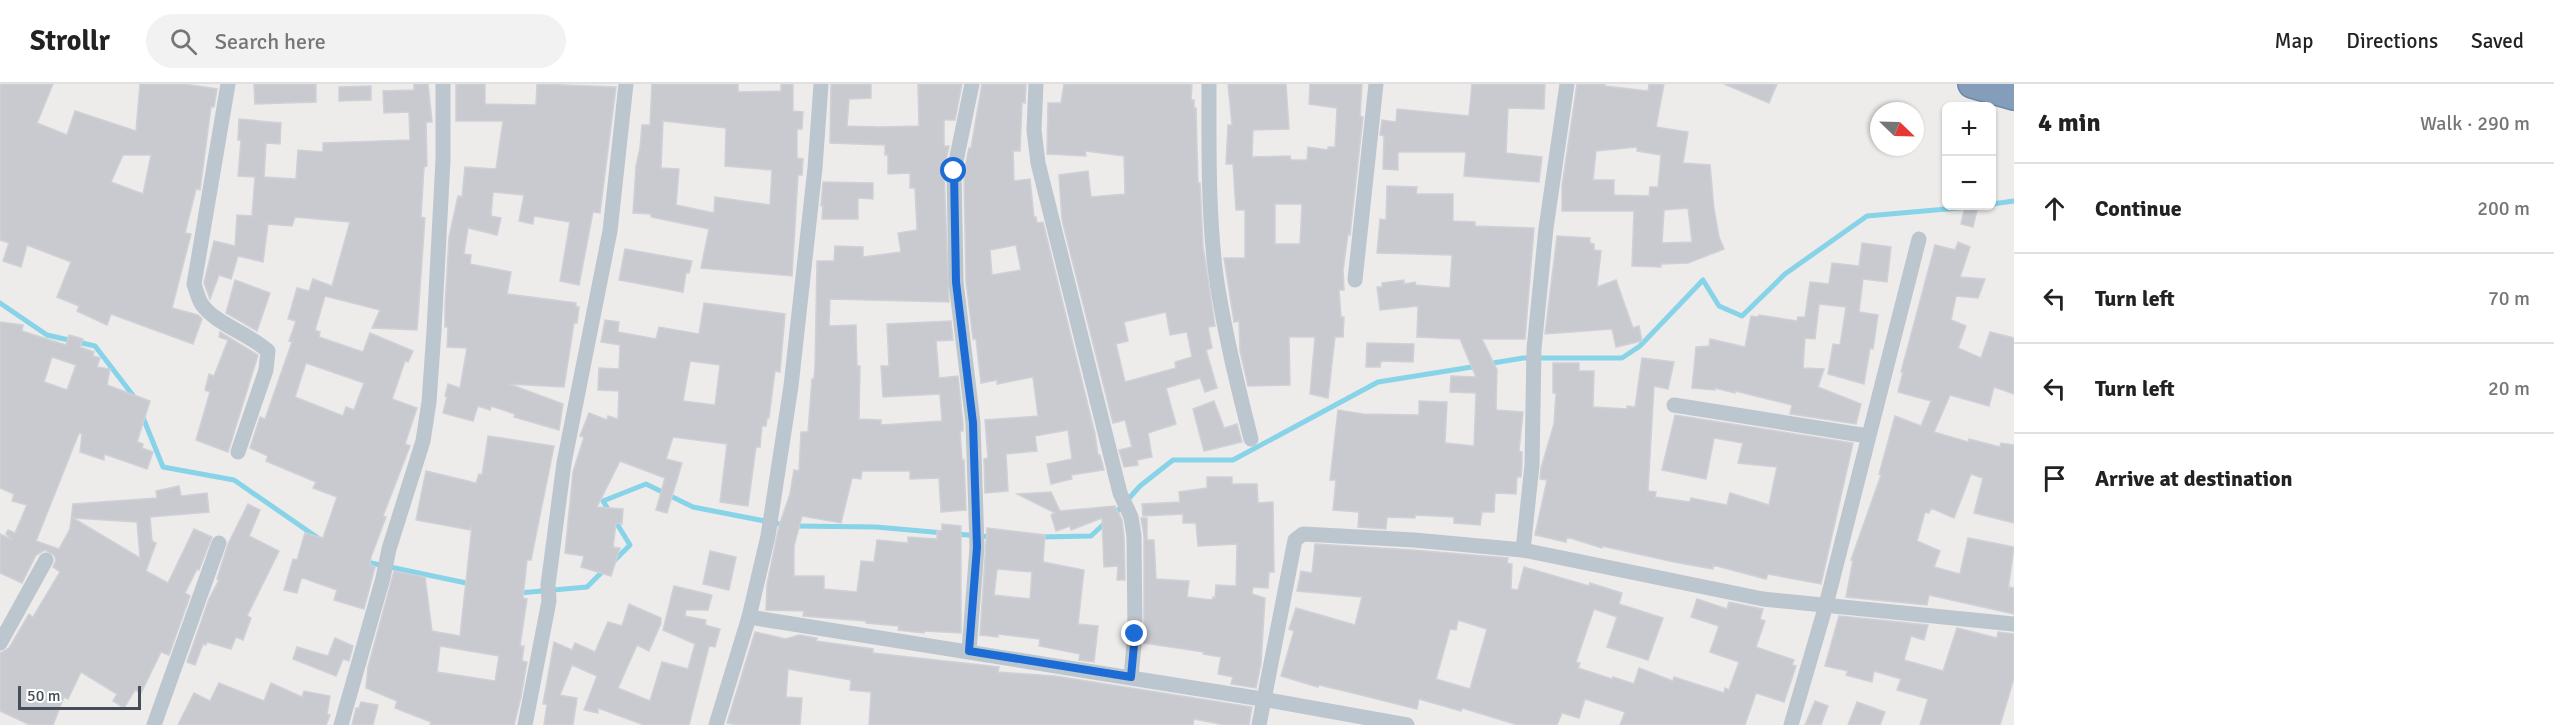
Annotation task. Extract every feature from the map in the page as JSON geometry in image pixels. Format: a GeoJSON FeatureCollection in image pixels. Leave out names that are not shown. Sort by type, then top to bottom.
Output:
{"type":"FeatureCollection","features":[{"type":"Feature","properties":{"kind":"highway"},"geometry":{"type":"LineString","coordinates":[[1971,84],[2014,96]]}},
{"type":"Feature","properties":{"kind":"street"},"geometry":{"type":"LineString","coordinates":[[228,84],[194,284],[201,303],[212,315],[257,341],[268,351],[266,370],[238,452]]}},
{"type":"Feature","properties":{"kind":"street"},"geometry":{"type":"LineString","coordinates":[[341,725],[383,578],[389,549],[423,441],[429,402],[443,160],[443,84]]}},
{"type":"Feature","properties":{"kind":"street"},"geometry":{"type":"LineString","coordinates":[[525,725],[549,601],[548,585],[564,463],[610,231],[626,84]]}},
{"type":"Feature","properties":{"kind":"street"},"geometry":{"type":"LineString","coordinates":[[716,725],[750,617],[768,536],[791,386],[815,168],[821,84]]}},
{"type":"Feature","properties":{"kind":"street"},"geometry":{"type":"LineString","coordinates":[[969,651],[977,547],[973,423],[956,282],[954,171],[972,84]]}},
{"type":"Feature","properties":{"kind":"street"},"geometry":{"type":"LineString","coordinates":[[1036,84],[1034,130],[1038,163],[1120,492],[1131,517],[1136,570],[1131,677]]}},
{"type":"Feature","properties":{"kind":"street"},"geometry":{"type":"LineString","coordinates":[[1209,84],[1215,268],[1251,439]]}},
{"type":"Feature","properties":{"kind":"street"},"geometry":{"type":"LineString","coordinates":[[1355,280],[1376,84]]}},
{"type":"Feature","properties":{"kind":"street"},"geometry":{"type":"LineString","coordinates":[[1523,550],[1532,465],[1534,349],[1546,228],[1567,84]]}},
{"type":"Feature","properties":{"kind":"street"},"geometry":{"type":"LineString","coordinates":[[1791,725],[1826,605],[1919,239]]}},
{"type":"Feature","properties":{"kind":"street"},"geometry":{"type":"LineString","coordinates":[[1674,405],[1868,436]]}},
{"type":"Feature","properties":{"kind":"street"},"geometry":{"type":"LineString","coordinates":[[1259,725],[1262,699],[1294,540],[1303,534],[1414,540],[1523,550],[1763,599],[2014,624]]}},
{"type":"Feature","properties":{"kind":"street"},"geometry":{"type":"LineString","coordinates":[[154,725],[219,543]]}},
{"type":"Feature","properties":{"kind":"street"},"geometry":{"type":"LineString","coordinates":[[0,643],[46,560]]}},
{"type":"Feature","properties":{"kind":"street"},"geometry":{"type":"LineString","coordinates":[[750,617],[1131,677],[1407,725]]}},
{"type":"Feature","properties":{"kind":"building"},"geometry":{"type":"Polygon","coordinates":[[[0,84],[53,84],[37,123],[67,135],[75,111],[136,131],[140,84],[184,84],[217,89],[214,107],[211,107],[200,190],[196,189],[185,233],[191,234],[172,308],[198,315],[202,319],[193,344],[111,314],[107,325],[77,311],[79,306],[57,297],[71,262],[27,245],[21,267],[3,261],[9,243],[0,240],[0,84]],[[123,155],[111,182],[143,194],[151,155],[123,155]]]}},
{"type":"Feature","properties":{"kind":"building"},"geometry":{"type":"Polygon","coordinates":[[[254,84],[316,84],[316,102],[255,104],[254,84]]]}},
{"type":"Feature","properties":{"kind":"building"},"geometry":{"type":"Polygon","coordinates":[[[414,84],[428,84],[432,122],[426,122],[427,166],[424,167],[421,217],[425,218],[417,330],[372,328],[380,310],[325,296],[315,330],[320,332],[319,337],[363,352],[370,333],[413,351],[408,362],[405,361],[392,399],[417,408],[405,444],[410,446],[383,516],[386,517],[371,557],[370,565],[375,567],[364,609],[334,600],[337,590],[303,578],[297,593],[284,590],[293,559],[297,560],[305,533],[323,538],[337,497],[313,488],[316,482],[266,461],[268,456],[250,448],[260,417],[265,419],[292,342],[289,341],[296,321],[288,319],[297,288],[309,291],[313,279],[332,286],[350,222],[295,217],[292,226],[268,224],[263,262],[238,256],[231,279],[219,275],[210,299],[204,283],[214,241],[235,246],[237,215],[252,216],[255,177],[238,176],[241,140],[238,140],[239,119],[281,123],[280,144],[266,143],[264,177],[296,179],[298,150],[323,152],[323,143],[410,140],[409,112],[384,113],[383,91],[414,90],[414,84]],[[306,363],[295,397],[343,416],[346,407],[354,410],[364,383],[306,363]]]}},
{"type":"Feature","properties":{"kind":"building"},"geometry":{"type":"Polygon","coordinates":[[[456,84],[485,84],[485,104],[536,105],[537,84],[616,87],[600,213],[593,212],[579,285],[560,281],[570,222],[534,216],[533,224],[519,221],[524,195],[493,192],[491,216],[501,218],[497,235],[468,228],[464,254],[471,255],[470,264],[511,272],[507,294],[576,303],[576,307],[579,307],[577,323],[574,323],[564,387],[509,384],[563,404],[559,430],[514,417],[515,414],[491,406],[490,410],[478,406],[473,421],[443,413],[448,384],[460,388],[467,348],[447,347],[448,327],[445,327],[445,307],[449,237],[458,196],[462,197],[465,167],[496,169],[503,121],[456,121],[456,84]]]}},
{"type":"Feature","properties":{"kind":"building"},"geometry":{"type":"Polygon","coordinates":[[[652,84],[738,84],[738,92],[781,91],[781,84],[793,84],[793,111],[803,112],[802,129],[797,129],[797,158],[803,159],[802,175],[798,175],[792,276],[701,268],[709,229],[651,217],[651,214],[633,213],[642,125],[650,125],[652,84]],[[663,121],[661,168],[679,169],[676,205],[714,213],[715,197],[770,205],[772,170],[725,166],[726,128],[663,121]]]}},
{"type":"Feature","properties":{"kind":"building"},"geometry":{"type":"Polygon","coordinates":[[[831,84],[871,84],[871,98],[849,99],[847,126],[880,127],[919,126],[918,84],[962,84],[955,120],[944,120],[944,146],[949,146],[944,171],[949,302],[830,299],[829,326],[856,325],[857,366],[860,366],[859,419],[881,420],[881,425],[942,421],[940,394],[883,397],[881,366],[889,366],[887,324],[951,321],[953,340],[936,341],[939,378],[958,376],[963,424],[963,431],[960,431],[966,510],[941,512],[939,478],[910,479],[910,471],[862,471],[861,479],[852,478],[841,523],[802,516],[794,546],[794,576],[824,576],[824,589],[857,592],[861,561],[874,562],[877,540],[908,543],[908,537],[937,539],[937,531],[942,531],[942,524],[961,526],[961,633],[898,630],[899,626],[866,623],[866,621],[803,616],[804,611],[766,610],[767,584],[779,526],[790,494],[794,470],[799,471],[801,432],[808,432],[815,366],[817,261],[834,261],[835,246],[863,247],[863,257],[901,252],[898,233],[917,230],[915,188],[910,188],[910,173],[888,174],[888,155],[885,155],[885,145],[830,143],[831,84]]]}},
{"type":"Feature","properties":{"kind":"building"},"geometry":{"type":"Polygon","coordinates":[[[982,84],[1026,84],[1025,103],[1022,102],[1020,151],[1013,151],[1014,181],[1030,179],[1034,217],[1037,223],[1043,222],[1095,434],[1098,455],[1100,455],[1104,470],[1071,475],[1072,479],[1051,484],[1047,464],[1072,459],[1068,430],[1035,436],[1037,451],[1006,454],[1008,491],[985,493],[984,459],[988,458],[985,420],[1038,416],[1033,377],[997,384],[997,380],[981,383],[966,281],[964,172],[969,148],[971,148],[982,84]],[[1016,245],[990,250],[992,275],[1021,270],[1016,245]]]}},
{"type":"Feature","properties":{"kind":"building"},"geometry":{"type":"Polygon","coordinates":[[[1064,84],[1192,84],[1191,100],[1194,100],[1194,108],[1196,108],[1198,183],[1200,183],[1203,246],[1215,326],[1208,327],[1212,348],[1206,350],[1217,388],[1205,392],[1200,378],[1166,388],[1176,424],[1148,433],[1152,457],[1137,460],[1138,465],[1124,467],[1119,450],[1132,447],[1125,420],[1113,423],[1062,220],[1059,175],[1088,171],[1091,197],[1125,194],[1124,156],[1085,151],[1086,156],[1047,154],[1048,103],[1061,103],[1064,84]],[[1166,312],[1124,322],[1128,341],[1116,344],[1125,382],[1176,368],[1175,362],[1192,357],[1187,332],[1170,335],[1166,312]]]}},
{"type":"Feature","properties":{"kind":"building"},"geometry":{"type":"Polygon","coordinates":[[[1228,84],[1286,84],[1289,129],[1253,130],[1252,157],[1290,156],[1291,160],[1307,160],[1308,147],[1328,150],[1328,147],[1335,147],[1337,108],[1309,104],[1310,84],[1362,84],[1360,116],[1363,117],[1350,235],[1348,234],[1343,270],[1344,290],[1339,290],[1341,317],[1344,317],[1343,337],[1335,337],[1328,398],[1310,394],[1315,337],[1289,337],[1290,385],[1248,386],[1240,351],[1239,321],[1234,322],[1224,258],[1245,258],[1245,210],[1236,210],[1233,164],[1226,164],[1228,125],[1232,125],[1228,84]],[[1275,204],[1275,244],[1300,244],[1302,204],[1275,204]]]}},
{"type":"Feature","properties":{"kind":"building"},"geometry":{"type":"Polygon","coordinates":[[[1472,84],[1545,84],[1544,109],[1508,108],[1506,153],[1542,157],[1539,182],[1464,176],[1466,152],[1398,152],[1398,170],[1383,169],[1384,136],[1380,135],[1382,120],[1396,122],[1397,109],[1469,116],[1472,84]]]}},
{"type":"Feature","properties":{"kind":"building"},"geometry":{"type":"Polygon","coordinates":[[[1577,84],[1605,84],[1605,86],[1648,91],[1649,84],[1664,84],[1656,127],[1688,132],[1683,163],[1710,165],[1714,209],[1719,237],[1724,249],[1688,263],[1661,264],[1661,267],[1632,266],[1634,211],[1562,211],[1562,186],[1577,84]],[[1637,147],[1596,151],[1593,180],[1614,180],[1614,195],[1649,196],[1650,187],[1658,187],[1661,155],[1637,151],[1637,147]],[[1688,208],[1664,210],[1662,243],[1692,242],[1688,208]]]}},
{"type":"Feature","properties":{"kind":"building"},"geometry":{"type":"Polygon","coordinates":[[[1724,84],[1777,84],[1769,103],[1724,84]]]}},
{"type":"Feature","properties":{"kind":"building"},"geometry":{"type":"Polygon","coordinates":[[[371,86],[371,100],[339,101],[339,87],[371,86]]]}},
{"type":"Feature","properties":{"kind":"building"},"geometry":{"type":"Polygon","coordinates":[[[823,182],[873,183],[873,199],[858,198],[858,219],[822,219],[823,182]]]}},
{"type":"Feature","properties":{"kind":"building"},"geometry":{"type":"Polygon","coordinates":[[[1387,186],[1417,187],[1416,194],[1453,194],[1453,221],[1475,222],[1475,226],[1534,228],[1525,339],[1482,339],[1497,370],[1496,410],[1523,412],[1519,451],[1522,452],[1521,477],[1517,477],[1516,494],[1495,493],[1494,512],[1482,512],[1480,525],[1454,523],[1454,517],[1415,515],[1415,518],[1387,517],[1386,529],[1358,527],[1359,512],[1333,510],[1336,480],[1330,480],[1338,410],[1363,414],[1419,415],[1419,401],[1447,402],[1445,443],[1474,446],[1476,393],[1450,392],[1451,376],[1476,377],[1460,339],[1417,337],[1418,306],[1380,310],[1377,287],[1382,287],[1382,283],[1404,280],[1404,284],[1415,282],[1416,285],[1450,288],[1452,255],[1377,253],[1380,219],[1386,220],[1387,186]]]}},
{"type":"Feature","properties":{"kind":"building"},"geometry":{"type":"Polygon","coordinates":[[[1964,210],[1977,210],[1973,227],[1961,224],[1964,210]]]}},
{"type":"Feature","properties":{"kind":"building"},"geometry":{"type":"Polygon","coordinates":[[[1557,236],[1590,238],[1590,243],[1594,244],[1594,250],[1601,251],[1597,287],[1616,280],[1633,328],[1639,326],[1642,341],[1616,347],[1612,329],[1545,334],[1557,236]]]}},
{"type":"Feature","properties":{"kind":"building"},"geometry":{"type":"Polygon","coordinates":[[[1958,242],[1970,247],[1960,277],[1985,279],[1978,298],[1956,296],[1951,320],[1966,326],[1958,348],[1981,358],[1990,332],[2014,338],[2014,394],[1994,387],[1989,406],[1950,395],[1934,432],[1968,442],[1969,439],[2000,447],[2001,443],[2014,445],[2014,523],[1974,513],[1983,478],[1971,474],[1954,518],[1931,508],[1929,513],[1925,512],[1917,541],[1940,551],[1934,567],[1960,574],[1968,538],[2014,547],[2008,591],[2009,587],[2014,588],[2014,614],[1929,595],[1927,605],[1846,597],[1853,560],[1851,560],[1881,475],[1879,474],[1895,416],[1921,426],[1931,401],[1898,392],[1903,372],[1901,372],[1935,245],[1955,250],[1958,242]]]}},
{"type":"Feature","properties":{"kind":"building"},"geometry":{"type":"Polygon","coordinates":[[[1862,243],[1891,247],[1887,282],[1863,279],[1859,312],[1878,315],[1873,349],[1870,348],[1864,384],[1828,374],[1833,344],[1840,345],[1846,307],[1819,304],[1815,339],[1805,338],[1803,368],[1824,369],[1818,387],[1861,404],[1856,424],[1790,414],[1792,405],[1735,391],[1735,393],[1715,388],[1715,390],[1692,388],[1696,347],[1709,346],[1710,339],[1745,347],[1751,316],[1758,317],[1759,315],[1797,321],[1798,317],[1805,317],[1810,282],[1829,284],[1832,263],[1859,266],[1862,243]]]}},
{"type":"Feature","properties":{"kind":"building"},"geometry":{"type":"Polygon","coordinates":[[[625,249],[692,261],[689,273],[686,273],[683,292],[619,280],[625,249]]]}},
{"type":"Feature","properties":{"kind":"building"},"geometry":{"type":"Polygon","coordinates":[[[235,280],[270,293],[257,331],[226,313],[235,280]]]}},
{"type":"Feature","properties":{"kind":"building"},"geometry":{"type":"Polygon","coordinates":[[[704,303],[785,314],[780,372],[775,371],[769,418],[767,418],[766,426],[762,426],[760,447],[756,447],[748,506],[720,502],[727,444],[673,437],[666,459],[682,463],[667,513],[656,510],[665,478],[620,461],[597,507],[623,509],[622,524],[616,523],[613,547],[620,548],[611,576],[581,567],[584,556],[565,553],[573,472],[584,437],[580,436],[589,413],[607,420],[608,416],[618,419],[619,391],[598,390],[599,368],[619,369],[620,345],[601,342],[605,320],[619,322],[618,332],[656,339],[659,327],[699,334],[704,303]],[[690,361],[683,401],[715,405],[720,365],[690,361]]]}},
{"type":"Feature","properties":{"kind":"building"},"geometry":{"type":"Polygon","coordinates":[[[0,322],[23,325],[22,331],[66,345],[69,335],[83,339],[80,347],[94,352],[93,356],[100,358],[97,367],[110,369],[107,385],[150,401],[137,442],[143,444],[142,448],[153,452],[147,469],[104,454],[104,460],[80,452],[82,434],[79,433],[36,541],[59,549],[70,529],[73,504],[157,498],[156,491],[179,486],[181,496],[207,493],[209,512],[150,517],[152,541],[156,543],[146,571],[168,583],[194,529],[212,537],[199,570],[197,569],[185,593],[190,596],[169,655],[161,652],[141,693],[135,690],[124,708],[113,701],[117,694],[81,672],[68,699],[64,697],[53,725],[30,725],[0,711],[0,653],[9,648],[29,614],[33,617],[60,572],[53,567],[56,560],[54,555],[45,550],[36,555],[22,583],[0,573],[0,534],[13,540],[6,534],[8,530],[15,533],[27,505],[12,501],[14,494],[0,488],[0,322]],[[52,357],[44,382],[67,390],[76,365],[52,357]],[[73,518],[140,558],[137,522],[73,518]]]}},
{"type":"Feature","properties":{"kind":"building"},"geometry":{"type":"Polygon","coordinates":[[[220,332],[258,355],[228,452],[196,440],[210,392],[205,390],[209,374],[214,376],[228,340],[219,337],[220,332]]]}},
{"type":"Feature","properties":{"kind":"building"},"geometry":{"type":"Polygon","coordinates":[[[1367,343],[1414,344],[1413,362],[1381,361],[1380,367],[1366,367],[1367,343]]]}},
{"type":"Feature","properties":{"kind":"building"},"geometry":{"type":"Polygon","coordinates":[[[1642,358],[1674,362],[1668,389],[1654,386],[1648,491],[1656,492],[1655,497],[1690,502],[1691,498],[1727,505],[1730,493],[1769,505],[1777,467],[1738,463],[1743,443],[1714,438],[1706,479],[1662,470],[1675,415],[1853,443],[1821,584],[1768,574],[1766,579],[1713,565],[1713,569],[1602,546],[1602,548],[1567,537],[1566,542],[1535,535],[1547,480],[1540,479],[1541,468],[1554,424],[1556,393],[1553,393],[1553,363],[1579,363],[1579,371],[1594,371],[1593,407],[1627,409],[1627,406],[1635,407],[1642,358]]]}},
{"type":"Feature","properties":{"kind":"building"},"geometry":{"type":"Polygon","coordinates":[[[1214,401],[1224,428],[1237,424],[1242,442],[1204,451],[1193,409],[1214,401]]]}},
{"type":"Feature","properties":{"kind":"building"},"geometry":{"type":"Polygon","coordinates":[[[488,436],[554,446],[531,560],[527,560],[523,598],[527,599],[520,646],[524,646],[522,661],[527,662],[521,697],[514,725],[430,725],[431,722],[395,708],[397,701],[366,688],[368,667],[394,571],[425,577],[432,631],[460,636],[472,526],[470,530],[416,520],[426,471],[476,483],[479,474],[482,475],[488,436]],[[440,646],[437,672],[495,681],[499,656],[440,646]]]}},
{"type":"Feature","properties":{"kind":"building"},"geometry":{"type":"Polygon","coordinates":[[[1207,477],[1232,477],[1232,484],[1257,484],[1258,503],[1273,502],[1274,572],[1269,572],[1268,588],[1253,587],[1252,594],[1265,598],[1261,664],[1256,688],[1231,684],[1233,677],[1218,674],[1221,657],[1203,654],[1204,652],[1144,643],[1144,536],[1141,518],[1147,518],[1147,540],[1154,540],[1156,579],[1189,581],[1187,597],[1212,600],[1213,597],[1215,598],[1216,585],[1236,586],[1237,544],[1198,546],[1196,523],[1183,523],[1183,514],[1143,516],[1142,504],[1180,502],[1179,492],[1207,488],[1207,477]]]}},
{"type":"Feature","properties":{"kind":"building"},"geometry":{"type":"Polygon","coordinates":[[[1051,492],[1060,511],[1115,506],[1122,520],[1125,580],[1117,580],[1118,566],[1104,567],[1102,518],[1071,530],[1070,526],[1056,531],[1051,515],[1055,513],[1017,494],[1051,492]]]}},
{"type":"Feature","properties":{"kind":"building"},"geometry":{"type":"Polygon","coordinates":[[[248,504],[260,510],[249,536],[279,551],[247,616],[251,618],[243,640],[236,637],[231,649],[207,642],[206,645],[203,644],[195,665],[187,662],[209,599],[219,580],[217,579],[228,544],[248,504]]]}},
{"type":"Feature","properties":{"kind":"building"},"geometry":{"type":"Polygon","coordinates":[[[987,528],[1045,535],[1043,562],[1084,570],[1078,624],[1098,626],[1094,662],[1079,660],[1080,654],[1039,646],[1040,639],[998,634],[998,637],[980,635],[987,528]],[[997,569],[994,595],[1030,599],[1032,572],[997,569]]]}},
{"type":"Feature","properties":{"kind":"building"},"geometry":{"type":"Polygon","coordinates":[[[1315,544],[1508,558],[1507,563],[1512,564],[1511,589],[1518,590],[1524,567],[1622,593],[1619,604],[1663,618],[1648,660],[1607,647],[1617,617],[1594,609],[1576,662],[1580,663],[1578,668],[1634,684],[1639,668],[1673,681],[1674,677],[1724,693],[1725,688],[1729,690],[1739,662],[1710,652],[1719,626],[1691,617],[1697,599],[1727,609],[1729,602],[1763,609],[1760,619],[1765,621],[1756,647],[1794,660],[1792,665],[1796,666],[1784,702],[1756,693],[1745,725],[1620,725],[1625,712],[1585,699],[1579,718],[1562,713],[1557,725],[1518,725],[1462,708],[1461,711],[1419,699],[1417,709],[1319,685],[1318,687],[1281,676],[1294,631],[1289,629],[1296,608],[1355,625],[1362,597],[1297,591],[1301,571],[1312,573],[1315,544]],[[1458,620],[1456,630],[1450,629],[1436,679],[1470,689],[1487,629],[1458,620]]]}},
{"type":"Feature","properties":{"kind":"building"},"geometry":{"type":"Polygon","coordinates":[[[710,551],[736,557],[729,590],[703,584],[710,551]]]}},
{"type":"Feature","properties":{"kind":"building"},"geometry":{"type":"Polygon","coordinates":[[[674,586],[712,595],[708,610],[686,610],[685,616],[706,620],[705,625],[720,629],[715,647],[709,646],[689,725],[644,725],[598,708],[598,713],[584,710],[597,676],[572,665],[560,695],[577,698],[573,725],[544,725],[547,704],[543,704],[554,642],[572,650],[575,643],[595,652],[608,622],[622,626],[629,604],[661,618],[661,623],[649,651],[637,645],[618,688],[650,701],[662,662],[688,669],[695,644],[663,630],[674,586]]]}},
{"type":"Feature","properties":{"kind":"building"},"geometry":{"type":"Polygon","coordinates":[[[1839,616],[1928,625],[1924,640],[1911,636],[1904,660],[1943,671],[1957,628],[1997,638],[1998,632],[2014,634],[2014,678],[2000,725],[1920,725],[1928,699],[1897,690],[1901,679],[1874,671],[1872,682],[1846,675],[1848,671],[1825,666],[1839,616]]]}},
{"type":"Feature","properties":{"kind":"building"},"geometry":{"type":"Polygon","coordinates":[[[755,632],[786,639],[799,635],[817,638],[816,641],[873,649],[873,653],[999,667],[998,672],[1055,676],[1252,707],[1249,725],[1225,725],[1194,719],[1193,725],[869,725],[871,692],[850,690],[851,680],[788,669],[786,697],[802,698],[800,725],[727,723],[755,632]]]}},
{"type":"Feature","properties":{"kind":"building"},"geometry":{"type":"Polygon","coordinates":[[[335,638],[353,646],[349,661],[343,659],[336,676],[293,659],[297,647],[328,656],[335,638]]]}},
{"type":"Feature","properties":{"kind":"building"},"geometry":{"type":"Polygon","coordinates":[[[219,683],[264,701],[271,683],[302,697],[304,691],[330,696],[327,714],[330,715],[326,725],[178,725],[194,693],[210,701],[219,683]]]}},
{"type":"Feature","properties":{"kind":"building"},"geometry":{"type":"Polygon","coordinates":[[[1815,701],[1828,706],[1821,725],[1805,725],[1815,701]]]}},
{"type":"Feature","properties":{"kind":"building"},"geometry":{"type":"Polygon","coordinates":[[[361,702],[378,705],[373,725],[352,725],[356,708],[359,708],[361,702]]]}},
{"type":"Feature","properties":{"kind":"building"},"geometry":{"type":"Polygon","coordinates":[[[1857,702],[1885,712],[1880,725],[1848,725],[1857,702]]]}},
{"type":"Feature","properties":{"kind":"waterway"},"geometry":{"type":"LineString","coordinates":[[1996,203],[2014,201]]}},
{"type":"Feature","properties":{"kind":"waterway"},"geometry":{"type":"LineString","coordinates":[[1487,364],[1523,358],[1622,358],[1640,346],[1703,280],[1719,306],[1742,316],[1785,274],[1867,216],[1942,209]]}},
{"type":"Feature","properties":{"kind":"waterway"},"geometry":{"type":"LineString","coordinates":[[0,303],[47,335],[95,346],[135,398]]}},
{"type":"Feature","properties":{"kind":"waterway"},"geometry":{"type":"LineString","coordinates":[[1113,516],[1140,486],[1173,460],[1233,460],[1378,382],[1478,366]]}},
{"type":"Feature","properties":{"kind":"waterway"},"geometry":{"type":"LineString","coordinates":[[142,415],[163,467],[234,480],[318,538]]}},
{"type":"Feature","properties":{"kind":"waterway"},"geometry":{"type":"LineString","coordinates":[[613,562],[630,545],[603,501],[646,484],[693,507],[785,525]]}},
{"type":"Feature","properties":{"kind":"waterway"},"geometry":{"type":"LineString","coordinates":[[1040,537],[1091,536],[1106,522]]}},
{"type":"Feature","properties":{"kind":"waterway"},"geometry":{"type":"LineString","coordinates":[[795,526],[876,527],[944,533]]}},
{"type":"Feature","properties":{"kind":"waterway"},"geometry":{"type":"LineString","coordinates":[[956,534],[992,537]]}},
{"type":"Feature","properties":{"kind":"waterway"},"geometry":{"type":"LineString","coordinates":[[366,562],[471,584]]}},
{"type":"Feature","properties":{"kind":"waterway"},"geometry":{"type":"LineString","coordinates":[[519,593],[587,587],[606,568]]}},
{"type":"Feature","properties":{"kind":"route"},"geometry":{"type":"LineString","coordinates":[[954,171],[956,282],[973,423],[977,547],[969,651],[1131,677],[1135,634]]}}]}
